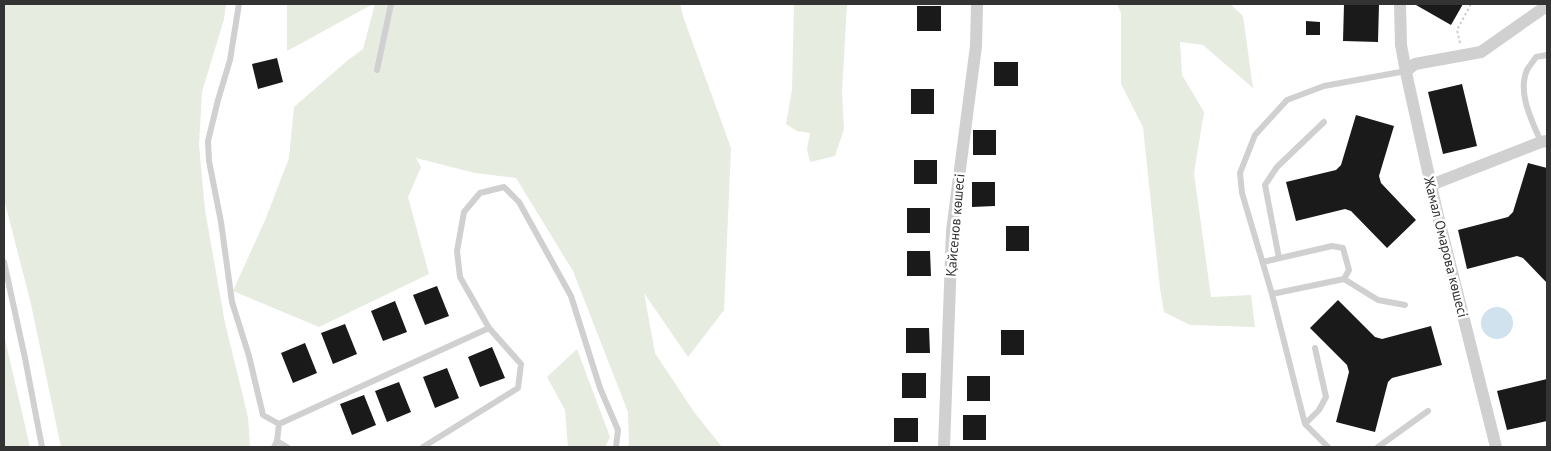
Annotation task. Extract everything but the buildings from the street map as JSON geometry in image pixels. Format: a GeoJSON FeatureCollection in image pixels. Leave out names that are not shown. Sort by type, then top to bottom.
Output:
{"type":"FeatureCollection","features":[{"type":"Feature","properties":{"kind":"street","name":"Қайсенов көшесі"},"geometry":{"type":"LineString","coordinates":[[944,447],[952,231],[976,46],[977,4]]}},
{"type":"Feature","properties":{"kind":"street","name":"Жамал Омарова көшесі"},"geometry":{"type":"LineString","coordinates":[[1400,4],[1401,45],[1406,71],[1431,185],[1496,447]]}},
{"type":"Feature","properties":{"kind":"street"},"geometry":{"type":"LineString","coordinates":[[1401,45],[1407,27],[1408,4]]}},
{"type":"Feature","properties":{"kind":"street"},"geometry":{"type":"LineString","coordinates":[[1406,71],[1416,64],[1481,52],[1545,7],[1545,4]]}},
{"type":"Feature","properties":{"kind":"street"},"geometry":{"type":"LineString","coordinates":[[1431,185],[1544,142]]}},
{"type":"Feature","properties":{"kind":"lane"},"geometry":{"type":"LineString","coordinates":[[239,4],[230,60],[208,141],[209,161],[222,222],[232,302],[249,356],[263,415],[279,424]]}},
{"type":"Feature","properties":{"kind":"lane"},"geometry":{"type":"LineString","coordinates":[[377,70],[391,4]]}},
{"type":"Feature","properties":{"kind":"lane"},"geometry":{"type":"LineString","coordinates":[[1544,142],[1529,113],[1523,88],[1527,70],[1536,58],[1547,55]]}},
{"type":"Feature","properties":{"kind":"lane"},"geometry":{"type":"LineString","coordinates":[[1328,447],[1305,424],[1272,294],[1251,228],[1242,193],[1240,173],[1255,135],[1287,100],[1324,86],[1406,71]]}},
{"type":"Feature","properties":{"kind":"lane"},"geometry":{"type":"LineString","coordinates":[[1278,258],[1265,185],[1276,166],[1324,122]]}},
{"type":"Feature","properties":{"kind":"lane"},"geometry":{"type":"LineString","coordinates":[[423,447],[518,388],[521,364],[489,328],[460,278],[457,251],[464,212],[480,193],[504,187],[519,202],[571,296],[600,388],[618,430],[616,447]]}},
{"type":"Feature","properties":{"kind":"lane"},"geometry":{"type":"LineString","coordinates":[[1263,262],[1332,246],[1343,248],[1349,270],[1344,279]]}},
{"type":"Feature","properties":{"kind":"lane"},"geometry":{"type":"LineString","coordinates":[[4,262],[42,447]]}},
{"type":"Feature","properties":{"kind":"lane"},"geometry":{"type":"LineString","coordinates":[[1272,294],[1344,279],[1378,300],[1405,305]]}},
{"type":"Feature","properties":{"kind":"lane"},"geometry":{"type":"LineString","coordinates":[[279,424],[489,328]]}},
{"type":"Feature","properties":{"kind":"lane"},"geometry":{"type":"LineString","coordinates":[[1305,424],[1319,410],[1326,397],[1315,348]]}},
{"type":"Feature","properties":{"kind":"lane"},"geometry":{"type":"LineString","coordinates":[[1378,447],[1428,411]]}},
{"type":"Feature","properties":{"kind":"lane"},"geometry":{"type":"LineString","coordinates":[[279,424],[276,444],[287,447]]}},
{"type":"Feature","properties":{"kind":"path"},"geometry":{"type":"LineString","coordinates":[[1463,55],[1457,30],[1471,4]]}},
{"type":"Feature","properties":{"kind":"shaded area"},"geometry":{"type":"Polygon","coordinates":[[[4,4],[226,4],[224,19],[202,92],[199,145],[205,210],[225,323],[248,417],[250,447],[61,447],[31,304],[4,199],[4,4]]]}},
{"type":"Feature","properties":{"kind":"shaded area"},"geometry":{"type":"Polygon","coordinates":[[[287,4],[373,4],[287,51],[287,4]]]}},
{"type":"Feature","properties":{"kind":"shaded area"},"geometry":{"type":"Polygon","coordinates":[[[375,4],[680,4],[731,148],[724,310],[688,357],[644,293],[655,353],[694,412],[722,447],[628,447],[628,412],[573,271],[516,178],[475,173],[416,158],[421,167],[408,197],[429,274],[319,327],[233,291],[266,218],[289,158],[294,107],[363,49],[375,4]]]}},
{"type":"Feature","properties":{"kind":"shaded area"},"geometry":{"type":"Polygon","coordinates":[[[794,4],[847,4],[842,92],[844,129],[835,156],[810,162],[807,149],[810,133],[797,131],[786,124],[792,90],[794,4]]]}},
{"type":"Feature","properties":{"kind":"shaded area"},"geometry":{"type":"Polygon","coordinates":[[[1117,4],[1230,4],[1243,16],[1253,88],[1203,45],[1180,42],[1182,75],[1204,112],[1194,173],[1211,297],[1251,295],[1255,327],[1190,325],[1164,312],[1143,127],[1121,84],[1121,13],[1117,4]]]}},
{"type":"Feature","properties":{"kind":"shaded area"},"geometry":{"type":"Polygon","coordinates":[[[4,335],[30,447],[4,447],[4,335]]]}},
{"type":"Feature","properties":{"kind":"shaded area"},"geometry":{"type":"Polygon","coordinates":[[[577,349],[610,437],[605,447],[568,447],[565,410],[547,377],[577,349]]]}},
{"type":"Feature","properties":{"kind":"water"},"geometry":{"type":"Polygon","coordinates":[[[1497,307],[1509,311],[1513,323],[1509,335],[1497,339],[1485,335],[1481,323],[1485,311],[1497,307]]]}}]}
